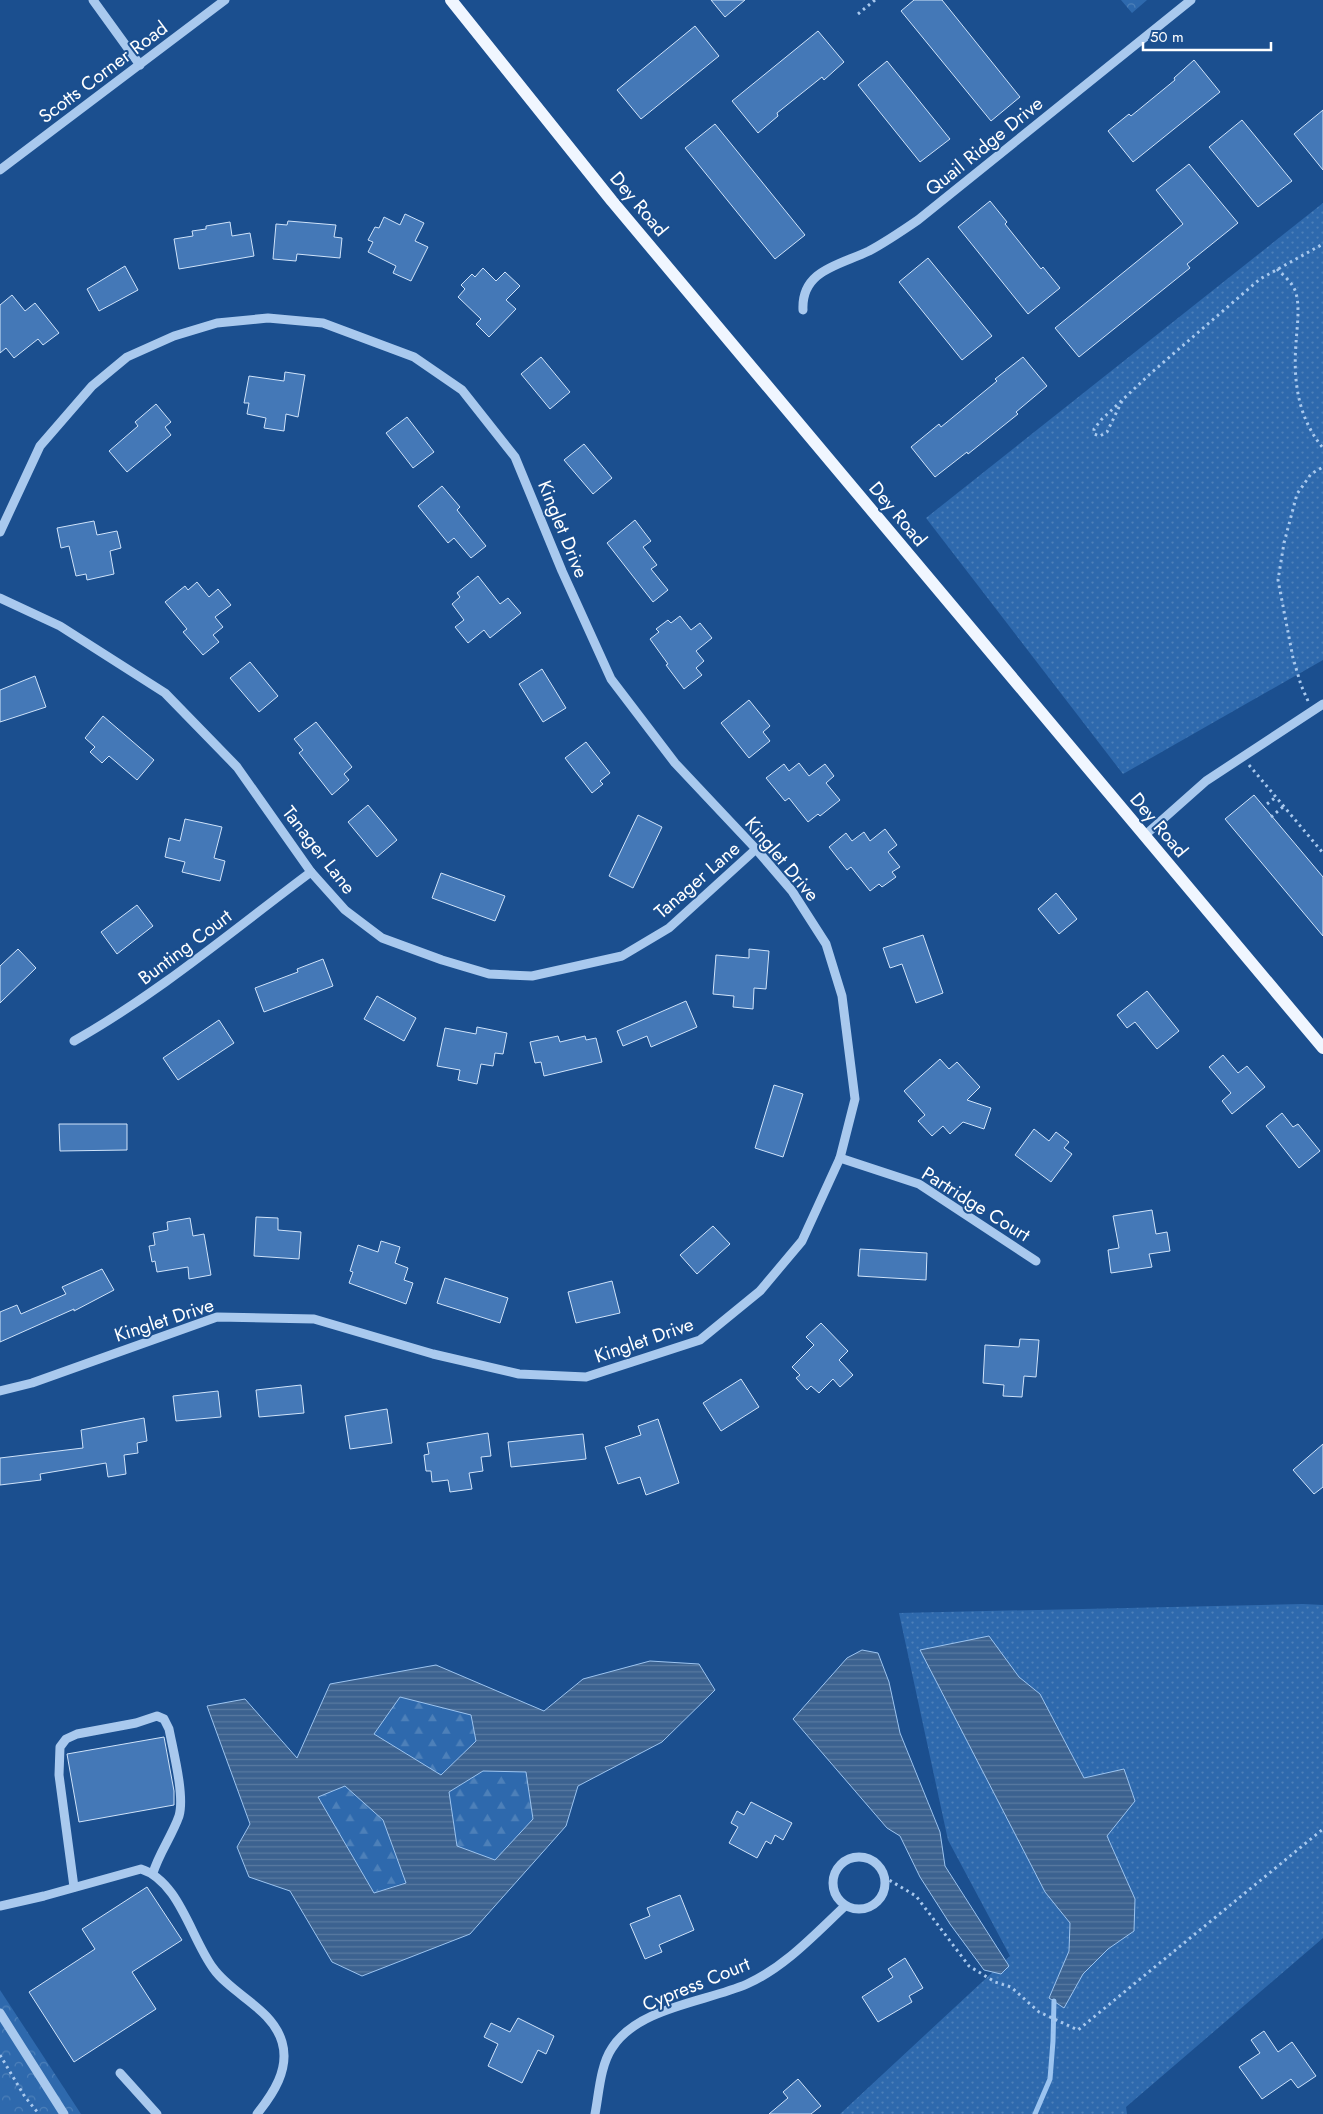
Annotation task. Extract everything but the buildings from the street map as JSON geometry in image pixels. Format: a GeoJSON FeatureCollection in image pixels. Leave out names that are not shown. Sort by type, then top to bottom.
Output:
{"type":"FeatureCollection","features":[{"type":"Feature","properties":{"kind":"main road","name":"Dey Road"},"geometry":{"type":"LineString","coordinates":[[451,0],[612,201],[1323,1048]]}},
{"type":"Feature","properties":{"kind":"street"},"geometry":{"type":"LineString","coordinates":[[93,0],[140,65]]}},
{"type":"Feature","properties":{"kind":"street","name":"Scotts Corner Road"},"geometry":{"type":"LineString","coordinates":[[0,170],[225,0]]}},
{"type":"Feature","properties":{"kind":"street","name":"Quail Ridge Drive"},"geometry":{"type":"LineString","coordinates":[[803,310],[803,301],[808,283],[819,274],[837,263],[867,252],[894,237],[918,220],[1190,0]]}},
{"type":"Feature","properties":{"kind":"street","name":"Kinglet Drive"},"geometry":{"type":"LineString","coordinates":[[0,532],[40,446],[92,386],[126,357],[174,336],[217,323],[268,318],[323,322],[414,357],[462,390],[516,457],[562,571],[611,679],[675,763],[756,849],[792,891],[826,944],[842,996],[854,1099],[840,1158],[802,1241],[760,1291],[700,1340],[586,1377],[519,1374],[433,1354],[314,1319],[217,1317],[32,1382],[0,1391]]}},
{"type":"Feature","properties":{"kind":"street","name":"Tanager Lane"},"geometry":{"type":"LineString","coordinates":[[0,598],[60,626],[165,693],[237,767],[311,872],[345,910],[382,938],[442,960],[490,974],[532,976],[622,956],[669,928],[756,849]]}},
{"type":"Feature","properties":{"kind":"street"},"geometry":{"type":"LineString","coordinates":[[1144,836],[1206,782],[1323,704]]}},
{"type":"Feature","properties":{"kind":"street","name":"Bunting Court"},"geometry":{"type":"LineString","coordinates":[[74,1041],[110,1021],[183,972],[238,927],[311,872]]}},
{"type":"Feature","properties":{"kind":"street","name":"Partridge Court"},"geometry":{"type":"LineString","coordinates":[[840,1158],[919,1184],[1036,1262]]}},
{"type":"Feature","properties":{"kind":"street"},"geometry":{"type":"LineString","coordinates":[[74,1887],[61,1793],[60,1747],[66,1740],[77,1734],[136,1723],[157,1716],[164,1718],[169,1728],[181,1807],[169,1841],[157,1859],[153,1873]]}},
{"type":"Feature","properties":{"kind":"street"},"geometry":{"type":"LineString","coordinates":[[848,1858],[865,1858],[874,1862],[884,1877],[885,1888],[882,1897],[876,1904],[863,1910],[845,1906],[838,1901],[834,1892],[833,1874],[840,1864],[848,1858]]}},
{"type":"Feature","properties":{"kind":"street"},"geometry":{"type":"LineString","coordinates":[[0,1906],[141,1869],[153,1873],[164,1883],[183,1913],[212,1967],[226,1984],[249,2001],[274,2025],[282,2042],[284,2064],[279,2081],[257,2114]]}},
{"type":"Feature","properties":{"kind":"street","name":"Cypress Court"},"geometry":{"type":"LineString","coordinates":[[595,2114],[611,2049],[623,2035],[643,2021],[664,2011],[747,1984],[793,1954],[845,1906]]}},
{"type":"Feature","properties":{"kind":"street"},"geometry":{"type":"LineString","coordinates":[[0,2013],[64,2114]]}},
{"type":"Feature","properties":{"kind":"street"},"geometry":{"type":"LineString","coordinates":[[120,2073],[157,2114]]}},
{"type":"Feature","properties":{"kind":"path"},"geometry":{"type":"LineString","coordinates":[[858,14],[875,0]]}},
{"type":"Feature","properties":{"kind":"path"},"geometry":{"type":"LineString","coordinates":[[1122,401],[1107,432],[1100,436],[1094,434],[1094,429],[1101,420],[1122,401],[1234,300],[1260,279],[1323,244]]}},
{"type":"Feature","properties":{"kind":"path"},"geometry":{"type":"LineString","coordinates":[[1277,269],[1289,280],[1296,293],[1295,351],[1298,397],[1306,425],[1323,448]]}},
{"type":"Feature","properties":{"kind":"path"},"geometry":{"type":"LineString","coordinates":[[1312,710],[1301,685],[1293,658],[1278,580],[1284,543],[1297,494],[1311,474],[1323,467]]}},
{"type":"Feature","properties":{"kind":"path"},"geometry":{"type":"LineString","coordinates":[[1242,757],[1323,853]]}},
{"type":"Feature","properties":{"kind":"path"},"geometry":{"type":"LineString","coordinates":[[1267,804],[1276,797]]}},
{"type":"Feature","properties":{"kind":"path"},"geometry":{"type":"LineString","coordinates":[[1271,817],[1284,806]]}},
{"type":"Feature","properties":{"kind":"path"},"geometry":{"type":"LineString","coordinates":[[884,1877],[916,1896],[969,1966],[995,1982],[1011,1987],[1044,2014],[1078,2030],[1323,1829]]}},
{"type":"Feature","properties":{"kind":"path"},"geometry":{"type":"LineString","coordinates":[[0,2055],[25,2096],[39,2114]]}},
{"type":"Feature","properties":{"kind":"green space"},"geometry":{"type":"Polygon","coordinates":[[[1121,0],[1147,0],[1132,13],[1121,0]]]}},
{"type":"Feature","properties":{"kind":"green space"},"geometry":{"type":"Polygon","coordinates":[[[1323,203],[1323,660],[1123,774],[926,518],[1323,203]]]}},
{"type":"Feature","properties":{"kind":"green space"},"geometry":{"type":"Polygon","coordinates":[[[1323,1605],[1323,1938],[1126,2107],[1127,2114],[840,2114],[1010,1956],[948,1840],[899,1613],[1323,1605]]]}},
{"type":"Feature","properties":{"kind":"green space"},"geometry":{"type":"Polygon","coordinates":[[[400,1697],[471,1714],[476,1741],[441,1775],[374,1734],[400,1697]]]}},
{"type":"Feature","properties":{"kind":"green space"},"geometry":{"type":"Polygon","coordinates":[[[483,1771],[526,1772],[533,1819],[495,1860],[457,1846],[449,1792],[483,1771]]]}},
{"type":"Feature","properties":{"kind":"green space"},"geometry":{"type":"Polygon","coordinates":[[[345,1785],[383,1820],[406,1882],[374,1893],[317,1797],[345,1785]]]}},
{"type":"Feature","properties":{"kind":"green space"},"geometry":{"type":"Polygon","coordinates":[[[0,1990],[81,2114],[0,2114],[0,1990]]]}},
{"type":"Feature","properties":{"kind":"shaded area"},"geometry":{"type":"Polygon","coordinates":[[[989,1636],[1019,1677],[1040,1694],[1084,1778],[1124,1769],[1135,1801],[1107,1836],[1135,1899],[1134,1931],[1108,1949],[1083,1974],[1064,2008],[1049,1998],[1069,1951],[1070,1923],[1045,1892],[920,1650],[989,1636]]]}},
{"type":"Feature","properties":{"kind":"shaded area"},"geometry":{"type":"Polygon","coordinates":[[[862,1650],[878,1653],[889,1682],[900,1733],[940,1832],[945,1866],[1009,1966],[1001,1974],[984,1970],[950,1924],[920,1877],[900,1836],[887,1828],[793,1719],[847,1658],[862,1650]]]}},
{"type":"Feature","properties":{"kind":"shaded area"},"geometry":{"type":"Polygon","coordinates":[[[650,1661],[699,1664],[715,1690],[662,1742],[578,1786],[566,1826],[470,1934],[362,1976],[332,1962],[290,1891],[249,1877],[237,1847],[250,1824],[207,1706],[245,1699],[297,1758],[330,1684],[436,1665],[544,1711],[583,1679],[650,1661]],[[400,1697],[374,1734],[441,1775],[476,1741],[471,1715],[400,1697]],[[483,1771],[449,1792],[457,1846],[495,1860],[533,1819],[526,1772],[483,1771]],[[345,1786],[318,1797],[374,1893],[406,1883],[383,1820],[345,1786]]]}},
{"type":"Feature","properties":{"kind":"waterway"},"geometry":{"type":"LineString","coordinates":[[1035,2114],[1050,2079],[1054,2001]]}}]}
